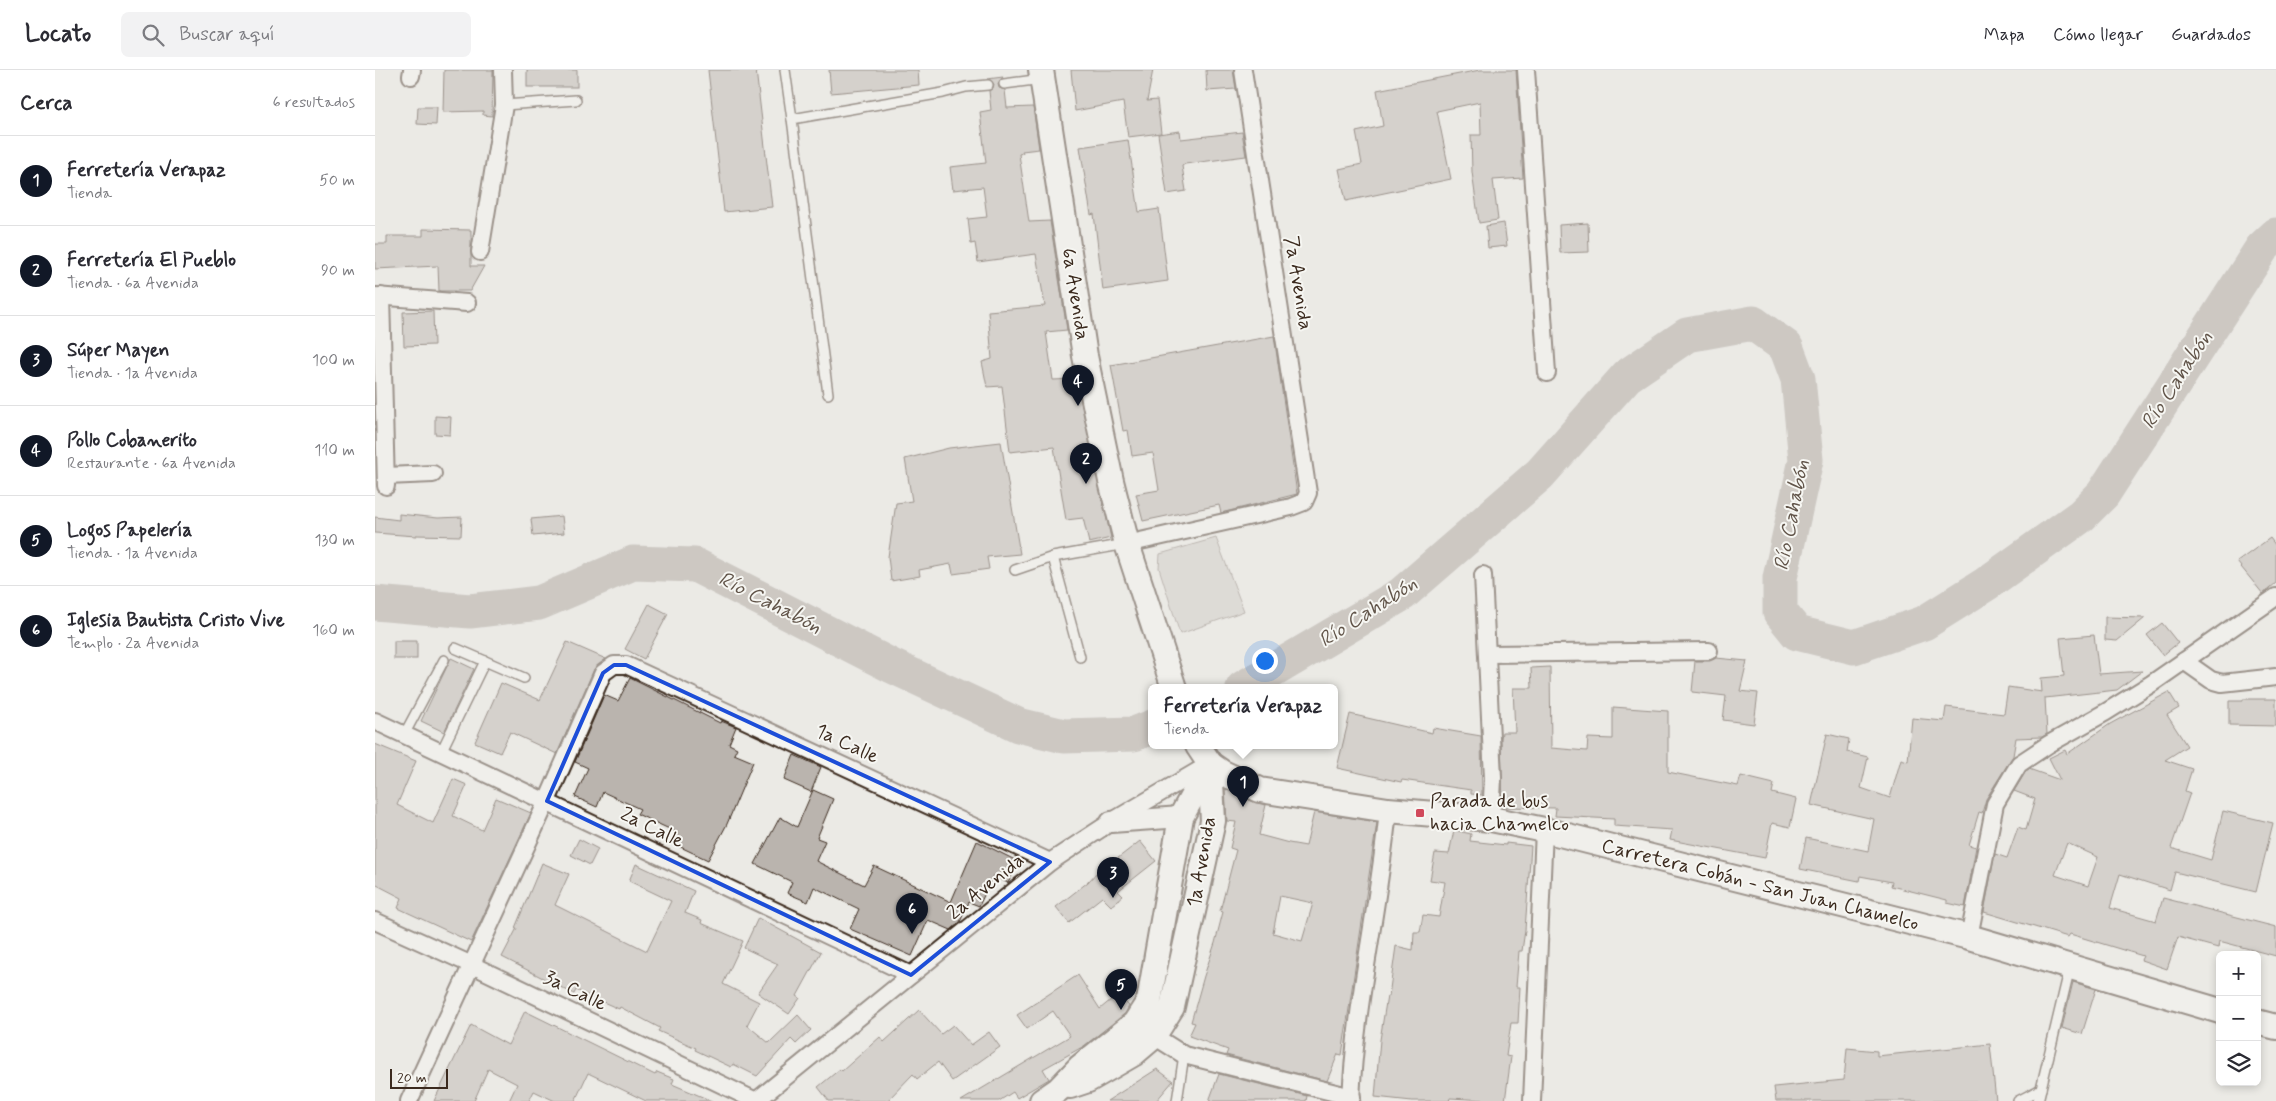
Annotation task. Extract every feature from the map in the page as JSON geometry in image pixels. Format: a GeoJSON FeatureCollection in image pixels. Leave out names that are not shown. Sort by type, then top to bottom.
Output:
{"type":"FeatureCollection","features":[{"type":"Feature","properties":{"kind":"main road","name":"6a Avenida"},"geometry":{"type":"LineString","coordinates":[[1042,74],[1085,356],[1111,481],[1127,544],[1171,681]]}},
{"type":"Feature","properties":{"kind":"main road","name":"Carretera Cobán - San Juan Chamelco"},"geometry":{"type":"LineString","coordinates":[[1204,755],[1223,774],[1260,790],[1388,810],[1491,819],[1545,830],[1969,937],[2216,1010]]}},
{"type":"Feature","properties":{"kind":"main road","name":"1a Avenida"},"geometry":{"type":"LineString","coordinates":[[1050,1096],[1080,1068],[1135,1023],[1149,1001],[1181,817],[1204,755]]}},
{"type":"Feature","properties":{"kind":"main road","name":"1a Avenida"},"geometry":{"type":"LineString","coordinates":[[1050,1096],[1088,1080],[1133,1054],[1153,1037],[1173,1007],[1213,821],[1204,755]]}},
{"type":"Feature","properties":{"kind":"main road"},"geometry":{"type":"LineString","coordinates":[[2261,1023],[2276,1027]]}},
{"type":"Feature","properties":{"kind":"street"},"geometry":{"type":"LineString","coordinates":[[480,252],[504,105],[503,70]]}},
{"type":"Feature","properties":{"kind":"street","name":"7a Avenida"},"geometry":{"type":"LineString","coordinates":[[1127,544],[1304,502],[1308,493],[1243,70]]}},
{"type":"Feature","properties":{"kind":"street"},"geometry":{"type":"LineString","coordinates":[[1526,70],[1547,373]]}},
{"type":"Feature","properties":{"kind":"street"},"geometry":{"type":"LineString","coordinates":[[433,474],[386,481],[378,296],[467,303]]}},
{"type":"Feature","properties":{"kind":"street"},"geometry":{"type":"LineString","coordinates":[[1483,574],[1493,778],[1491,819]]}},
{"type":"Feature","properties":{"kind":"street"},"geometry":{"type":"LineString","coordinates":[[1969,937],[1995,804],[2019,764],[2049,744],[2106,712],[2276,597]]}},
{"type":"Feature","properties":{"kind":"street"},"geometry":{"type":"LineString","coordinates":[[1488,654],[1709,652]]}},
{"type":"Feature","properties":{"kind":"street"},"geometry":{"type":"LineString","coordinates":[[2184,661],[2211,680],[2222,683],[2276,677]]}},
{"type":"Feature","properties":{"kind":"street","name":"1a Calle"},"geometry":{"type":"LineString","coordinates":[[547,802],[603,673],[614,666],[626,665],[1050,862]]}},
{"type":"Feature","properties":{"kind":"street","name":"2a Calle"},"geometry":{"type":"LineString","coordinates":[[375,722],[911,975]]}},
{"type":"Feature","properties":{"kind":"street","name":"2a Avenida"},"geometry":{"type":"LineString","coordinates":[[756,1101],[1050,862],[1111,822],[1204,755]]}},
{"type":"Feature","properties":{"kind":"street"},"geometry":{"type":"LineString","coordinates":[[409,1101],[547,802]]}},
{"type":"Feature","properties":{"kind":"street"},"geometry":{"type":"LineString","coordinates":[[1135,1023],[1153,1037],[1184,1055],[1351,1099],[1361,993],[1376,910],[1388,810]]}},
{"type":"Feature","properties":{"kind":"street"},"geometry":{"type":"LineString","coordinates":[[1111,822],[1181,817]]}},
{"type":"Feature","properties":{"kind":"street"},"geometry":{"type":"LineString","coordinates":[[1533,1101],[1545,830]]}},
{"type":"Feature","properties":{"kind":"street","name":"3a Calle"},"geometry":{"type":"LineString","coordinates":[[375,921],[472,965],[756,1101]]}},
{"type":"Feature","properties":{"kind":"lane"},"geometry":{"type":"LineString","coordinates":[[785,70],[828,394]]}},
{"type":"Feature","properties":{"kind":"lane"},"geometry":{"type":"LineString","coordinates":[[1004,84],[1042,74]]}},
{"type":"Feature","properties":{"kind":"lane"},"geometry":{"type":"LineString","coordinates":[[791,119],[943,93],[966,87],[988,86]]}},
{"type":"Feature","properties":{"kind":"lane"},"geometry":{"type":"LineString","coordinates":[[504,105],[576,100]]}},
{"type":"Feature","properties":{"kind":"lane"},"geometry":{"type":"LineString","coordinates":[[1015,570],[1053,557],[1127,544]]}},
{"type":"Feature","properties":{"kind":"lane"},"geometry":{"type":"LineString","coordinates":[[1053,557],[1080,656]]}},
{"type":"Feature","properties":{"kind":"lane"},"geometry":{"type":"LineString","coordinates":[[455,648],[524,678]]}},
{"type":"Feature","properties":{"kind":"lane"},"geometry":{"type":"LineString","coordinates":[[404,735],[444,660]]}},
{"type":"Feature","properties":{"kind":"lane"},"geometry":{"type":"LineString","coordinates":[[441,752],[485,661]]}},
{"type":"Feature","properties":{"kind":"lane"},"geometry":{"type":"LineString","coordinates":[[2038,1101],[2070,967]]}},
{"type":"Feature","properties":{"kind":"lane"},"geometry":{"type":"LineString","coordinates":[[1177,1101],[1184,1055]]}},
{"type":"Feature","properties":{"kind":"lane"},"geometry":{"type":"LineString","coordinates":[[2018,1101],[2041,1089]]}},
{"type":"Feature","properties":{"kind":"highlighted area"},"geometry":{"type":"Polygon","coordinates":[[[614,665],[626,665],[1050,862],[911,975],[547,801],[603,673],[614,665]]]}},
{"type":"Feature","properties":{"kind":"shaded area"},"geometry":{"type":"Polygon","coordinates":[[[1216,538],[1244,611],[1180,634],[1159,568],[1160,554],[1216,538]]]}},
{"type":"Feature","properties":{"kind":"building"},"geometry":{"type":"Polygon","coordinates":[[[444,70],[493,70],[492,116],[483,115],[483,111],[443,112],[444,70]]]}},
{"type":"Feature","properties":{"kind":"building"},"geometry":{"type":"Polygon","coordinates":[[[527,70],[577,70],[577,87],[527,87],[527,70]]]}},
{"type":"Feature","properties":{"kind":"building"},"geometry":{"type":"Polygon","coordinates":[[[708,70],[756,70],[772,207],[724,212],[708,70]]]}},
{"type":"Feature","properties":{"kind":"building"},"geometry":{"type":"Polygon","coordinates":[[[829,70],[918,70],[919,85],[831,93],[829,70]]]}},
{"type":"Feature","properties":{"kind":"building"},"geometry":{"type":"Polygon","coordinates":[[[1071,70],[1153,70],[1147,101],[1157,100],[1161,133],[1128,137],[1123,102],[1075,111],[1071,70]]]}},
{"type":"Feature","properties":{"kind":"building"},"geometry":{"type":"Polygon","coordinates":[[[1206,70],[1233,70],[1236,89],[1207,91],[1206,70]]]}},
{"type":"Feature","properties":{"kind":"building"},"geometry":{"type":"Polygon","coordinates":[[[1480,70],[1516,70],[1523,178],[1493,180],[1498,220],[1479,223],[1472,172],[1471,135],[1481,135],[1480,102],[1437,111],[1451,179],[1346,201],[1339,169],[1362,164],[1356,132],[1383,126],[1377,90],[1480,70]]]}},
{"type":"Feature","properties":{"kind":"building"},"geometry":{"type":"Polygon","coordinates":[[[1003,77],[998,84],[999,88],[1005,90],[1007,108],[1033,107],[1039,149],[1022,151],[1023,153],[1019,154],[1029,222],[1050,221],[1067,330],[1046,332],[1053,380],[1076,379],[1111,538],[1089,543],[1083,518],[1066,520],[1054,447],[1010,452],[1002,386],[987,387],[982,362],[992,359],[988,311],[1045,306],[1036,254],[978,262],[975,243],[971,244],[968,219],[987,217],[983,187],[953,190],[950,167],[986,163],[980,112],[991,110],[989,91],[993,88],[994,84],[987,79],[1003,77]]]}},
{"type":"Feature","properties":{"kind":"building"},"geometry":{"type":"Polygon","coordinates":[[[418,107],[437,107],[436,125],[417,124],[418,107]]]}},
{"type":"Feature","properties":{"kind":"building"},"geometry":{"type":"Polygon","coordinates":[[[1180,131],[1181,139],[1242,132],[1246,156],[1185,164],[1182,166],[1186,191],[1167,194],[1158,134],[1180,131]]]}},
{"type":"Feature","properties":{"kind":"building"},"geometry":{"type":"Polygon","coordinates":[[[1128,140],[1139,212],[1159,209],[1168,281],[1103,290],[1094,214],[1091,215],[1080,147],[1128,140]]]}},
{"type":"Feature","properties":{"kind":"building"},"geometry":{"type":"Polygon","coordinates":[[[1504,223],[1507,246],[1488,248],[1486,226],[1504,223]]]}},
{"type":"Feature","properties":{"kind":"building"},"geometry":{"type":"Polygon","coordinates":[[[1588,223],[1589,252],[1560,253],[1559,225],[1588,223]]]}},
{"type":"Feature","properties":{"kind":"building"},"geometry":{"type":"Polygon","coordinates":[[[423,229],[471,230],[471,266],[484,266],[470,291],[439,291],[438,266],[375,269],[375,244],[387,244],[387,236],[423,236],[423,229]]]}},
{"type":"Feature","properties":{"kind":"building"},"geometry":{"type":"Polygon","coordinates":[[[433,311],[434,345],[404,346],[403,312],[433,311]]]}},
{"type":"Feature","properties":{"kind":"building"},"geometry":{"type":"Polygon","coordinates":[[[1274,336],[1297,494],[1221,513],[1219,505],[1143,521],[1136,494],[1159,490],[1153,453],[1132,456],[1128,430],[1123,431],[1111,365],[1274,336]]]}},
{"type":"Feature","properties":{"kind":"building"},"geometry":{"type":"Polygon","coordinates":[[[435,416],[451,417],[450,435],[435,434],[435,416]]]}},
{"type":"Feature","properties":{"kind":"building"},"geometry":{"type":"Polygon","coordinates":[[[1001,442],[1020,554],[987,557],[989,569],[953,574],[951,564],[919,570],[920,576],[891,581],[888,557],[896,503],[912,501],[905,459],[949,448],[1001,442]]]}},
{"type":"Feature","properties":{"kind":"building"},"geometry":{"type":"Polygon","coordinates":[[[399,514],[438,518],[462,517],[461,536],[416,536],[375,533],[375,517],[399,520],[399,514]]]}},
{"type":"Feature","properties":{"kind":"building"},"geometry":{"type":"Polygon","coordinates":[[[562,516],[564,533],[533,536],[531,519],[562,516]]]}},
{"type":"Feature","properties":{"kind":"building"},"geometry":{"type":"Polygon","coordinates":[[[2270,538],[2276,546],[2276,583],[2263,594],[2237,562],[2270,538]]]}},
{"type":"Feature","properties":{"kind":"building"},"geometry":{"type":"Polygon","coordinates":[[[649,604],[668,614],[644,659],[625,649],[649,604]]]}},
{"type":"Feature","properties":{"kind":"building"},"geometry":{"type":"Polygon","coordinates":[[[2105,617],[2145,618],[2117,641],[2105,640],[2105,617]]]}},
{"type":"Feature","properties":{"kind":"building"},"geometry":{"type":"Polygon","coordinates":[[[2162,623],[2178,643],[2163,655],[2147,635],[2162,623]]]}},
{"type":"Feature","properties":{"kind":"building"},"geometry":{"type":"Polygon","coordinates":[[[2094,635],[2099,674],[2142,671],[2117,690],[2045,698],[2047,734],[2042,737],[2016,738],[2013,756],[1986,799],[1982,813],[1979,812],[1969,845],[1976,847],[1965,907],[1947,903],[1947,900],[1891,886],[1892,882],[1860,876],[1859,881],[1800,869],[1806,838],[1868,851],[1874,819],[1811,805],[1827,734],[1849,739],[1847,752],[1868,757],[1861,788],[1890,798],[1901,759],[1908,761],[1912,718],[1944,721],[1946,707],[2004,714],[2008,687],[2042,692],[2041,678],[2064,676],[2060,638],[2094,635]]]}},
{"type":"Feature","properties":{"kind":"building"},"geometry":{"type":"Polygon","coordinates":[[[394,641],[417,641],[417,659],[394,659],[394,641]]]}},
{"type":"Feature","properties":{"kind":"building"},"geometry":{"type":"Polygon","coordinates":[[[567,642],[606,659],[594,669],[557,754],[510,732],[500,753],[475,742],[501,683],[540,700],[567,642]]]}},
{"type":"Feature","properties":{"kind":"building"},"geometry":{"type":"Polygon","coordinates":[[[451,658],[474,669],[444,732],[421,721],[451,658]]]}},
{"type":"Feature","properties":{"kind":"building"},"geometry":{"type":"Polygon","coordinates":[[[1716,658],[1747,661],[1740,691],[1758,693],[1754,724],[1723,720],[1726,696],[1692,692],[1695,661],[1710,661],[1716,658]]]}},
{"type":"Feature","properties":{"kind":"building"},"geometry":{"type":"Polygon","coordinates":[[[1550,667],[1551,748],[1587,751],[1588,738],[1613,739],[1613,707],[1668,711],[1668,772],[1738,786],[1741,776],[1774,784],[1772,793],[1796,799],[1790,827],[1772,823],[1765,858],[1670,840],[1672,830],[1614,826],[1614,819],[1555,816],[1556,808],[1503,807],[1501,739],[1502,732],[1515,732],[1513,688],[1532,688],[1531,668],[1550,667]]]}},
{"type":"Feature","properties":{"kind":"building"},"geometry":{"type":"Polygon","coordinates":[[[630,678],[720,723],[721,721],[736,727],[729,744],[737,748],[734,754],[753,762],[727,824],[708,860],[672,843],[678,833],[637,814],[640,809],[603,792],[597,807],[575,797],[588,768],[575,762],[604,695],[618,701],[630,678]]]}},
{"type":"Feature","properties":{"kind":"building"},"geometry":{"type":"Polygon","coordinates":[[[2169,692],[2179,708],[2167,715],[2187,746],[2165,760],[2192,769],[2185,791],[2190,793],[2171,848],[2211,860],[2223,811],[2273,823],[2256,892],[2175,872],[2170,890],[2120,874],[2110,908],[2156,921],[2163,898],[2276,927],[2276,956],[2219,941],[2218,948],[2178,937],[2167,969],[2141,960],[2143,956],[2070,934],[2068,937],[1984,912],[1995,854],[2007,858],[2018,827],[2026,830],[2035,799],[2014,791],[2029,769],[2060,780],[2049,758],[2065,750],[2067,754],[2110,724],[2169,692]],[[2067,843],[2055,875],[2088,886],[2098,857],[2067,843]]]}},
{"type":"Feature","properties":{"kind":"building"},"geometry":{"type":"Polygon","coordinates":[[[2243,699],[2276,699],[2276,726],[2229,725],[2229,701],[2243,701],[2243,699]]]}},
{"type":"Feature","properties":{"kind":"building"},"geometry":{"type":"Polygon","coordinates":[[[1350,714],[1432,733],[1433,728],[1481,736],[1482,795],[1471,794],[1471,790],[1402,780],[1401,782],[1337,768],[1350,714]]]}},
{"type":"Feature","properties":{"kind":"building"},"geometry":{"type":"Polygon","coordinates":[[[375,744],[416,761],[397,805],[433,823],[453,779],[467,785],[453,816],[482,830],[496,798],[531,813],[471,942],[398,908],[402,898],[375,884],[375,744]]]}},
{"type":"Feature","properties":{"kind":"building"},"geometry":{"type":"Polygon","coordinates":[[[794,755],[821,767],[811,792],[784,780],[794,755]]]}},
{"type":"Feature","properties":{"kind":"building"},"geometry":{"type":"Polygon","coordinates":[[[1225,789],[1254,802],[1266,805],[1259,835],[1289,843],[1306,846],[1314,812],[1377,822],[1342,1055],[1338,1054],[1327,1081],[1226,1055],[1228,1050],[1189,1036],[1195,1023],[1191,1022],[1215,943],[1223,912],[1220,911],[1236,850],[1230,848],[1236,822],[1227,821],[1225,789]],[[1280,896],[1273,933],[1302,941],[1313,903],[1280,896]]]}},
{"type":"Feature","properties":{"kind":"building"},"geometry":{"type":"Polygon","coordinates":[[[813,790],[833,799],[817,838],[825,841],[816,861],[864,885],[874,866],[951,902],[977,841],[1019,862],[1008,883],[993,876],[979,906],[969,902],[960,922],[951,930],[928,920],[912,956],[850,929],[859,909],[814,887],[808,902],[787,893],[792,882],[755,864],[780,817],[797,827],[813,790]]]}},
{"type":"Feature","properties":{"kind":"building"},"geometry":{"type":"Polygon","coordinates":[[[1454,830],[1471,834],[1470,841],[1531,846],[1525,930],[1522,951],[1519,951],[1516,987],[1520,987],[1518,1023],[1511,1023],[1506,1056],[1511,1057],[1505,1101],[1450,1098],[1449,1101],[1412,1101],[1375,1097],[1380,1040],[1396,946],[1413,950],[1414,932],[1420,932],[1423,915],[1439,917],[1445,882],[1430,880],[1435,853],[1449,854],[1454,830]]]}},
{"type":"Feature","properties":{"kind":"building"},"geometry":{"type":"Polygon","coordinates":[[[579,839],[598,849],[590,865],[571,855],[579,839]]]}},
{"type":"Feature","properties":{"kind":"building"},"geometry":{"type":"Polygon","coordinates":[[[1140,841],[1156,861],[1118,891],[1123,896],[1111,906],[1102,897],[1069,923],[1056,907],[1088,882],[1099,870],[1100,872],[1140,841]]]}},
{"type":"Feature","properties":{"kind":"building"},"geometry":{"type":"Polygon","coordinates":[[[542,863],[569,874],[555,905],[647,951],[671,901],[629,881],[636,864],[694,891],[685,913],[702,920],[701,923],[743,941],[723,984],[759,1002],[747,1025],[769,1043],[798,1015],[811,1030],[796,1044],[791,1039],[757,1076],[733,1064],[731,1067],[695,1050],[696,1048],[658,1031],[660,1028],[620,1007],[619,1009],[576,990],[574,994],[502,957],[517,928],[515,928],[542,863]]]}},
{"type":"Feature","properties":{"kind":"building"},"geometry":{"type":"Polygon","coordinates":[[[758,918],[821,952],[797,996],[800,998],[789,1014],[758,993],[778,964],[744,948],[758,918]]]}},
{"type":"Feature","properties":{"kind":"building"},"geometry":{"type":"Polygon","coordinates":[[[1078,975],[1100,1009],[1118,994],[1129,1006],[1125,1014],[1084,1046],[1043,1069],[1049,1079],[1017,1098],[1013,1092],[999,1101],[961,1101],[1070,1036],[1053,1011],[1027,1029],[1017,1015],[1078,975]]]}},
{"type":"Feature","properties":{"kind":"building"},"geometry":{"type":"Polygon","coordinates":[[[2073,982],[2096,989],[2082,1034],[2062,1028],[2073,982]]]}},
{"type":"Feature","properties":{"kind":"building"},"geometry":{"type":"Polygon","coordinates":[[[919,1010],[941,1034],[953,1025],[971,1045],[989,1032],[1000,1047],[952,1081],[938,1062],[917,1079],[913,1074],[887,1101],[829,1101],[818,1087],[840,1069],[842,1071],[880,1037],[884,1042],[919,1010]]]}},
{"type":"Feature","properties":{"kind":"building"},"geometry":{"type":"Polygon","coordinates":[[[525,1011],[655,1075],[657,1072],[674,1079],[672,1084],[712,1101],[646,1101],[588,1073],[575,1101],[555,1101],[534,1091],[529,1101],[509,1101],[517,1084],[488,1069],[474,1101],[434,1101],[471,1025],[508,1045],[525,1011]]]}},
{"type":"Feature","properties":{"kind":"building"},"geometry":{"type":"Polygon","coordinates":[[[1990,1044],[1996,1101],[1776,1101],[1774,1087],[1844,1080],[1847,1048],[1877,1051],[1877,1056],[1990,1044]]]}},
{"type":"Feature","properties":{"kind":"building"},"geometry":{"type":"Polygon","coordinates":[[[1157,1069],[1173,1081],[1156,1101],[1107,1101],[1157,1069]]]}},
{"type":"Feature","properties":{"kind":"building"},"geometry":{"type":"Polygon","coordinates":[[[1219,1074],[1307,1096],[1306,1101],[1209,1101],[1219,1074]]]}},
{"type":"Feature","properties":{"kind":"waterway","name":"Río Cahabón"},"geometry":{"type":"LineString","coordinates":[[1250,684],[1402,594],[1540,474],[1627,376],[1687,335],[1753,323],[1786,347],[1798,379],[1806,460],[1780,578],[1780,612],[1797,633],[1854,647],[1924,623],[1986,584],[2081,516],[2103,494],[2262,248],[2276,235]]}},
{"type":"Feature","properties":{"kind":"waterway","name":"Río Cahabón"},"geometry":{"type":"LineString","coordinates":[[375,603],[470,611],[539,603],[633,563],[695,565],[892,666],[1018,725],[1064,736],[1134,734],[1148,729]]}},
{"type":"Feature","properties":{"kind":"place","name":"Pollo Cobanerito"},"geometry":{"type":"Point","coordinates":[1078,406]}},
{"type":"Feature","properties":{"kind":"place","name":"Ferretería El Pueblo"},"geometry":{"type":"Point","coordinates":[1086,484]}},
{"type":"Feature","properties":{"kind":"place","name":"Ferretería Verapaz"},"geometry":{"type":"Point","coordinates":[1243,807]}},
{"type":"Feature","properties":{"kind":"place","name":"Parada de bus hacia Chamelco"},"geometry":{"type":"Point","coordinates":[1420,813]}},
{"type":"Feature","properties":{"kind":"place","name":"Súper Mayen"},"geometry":{"type":"Point","coordinates":[1113,898]}},
{"type":"Feature","properties":{"kind":"place","name":"Iglesia Bautista Cristo Vive"},"geometry":{"type":"Point","coordinates":[912,934]}},
{"type":"Feature","properties":{"kind":"place","name":"Logos Papelería"},"geometry":{"type":"Point","coordinates":[1121,1010]}}]}
